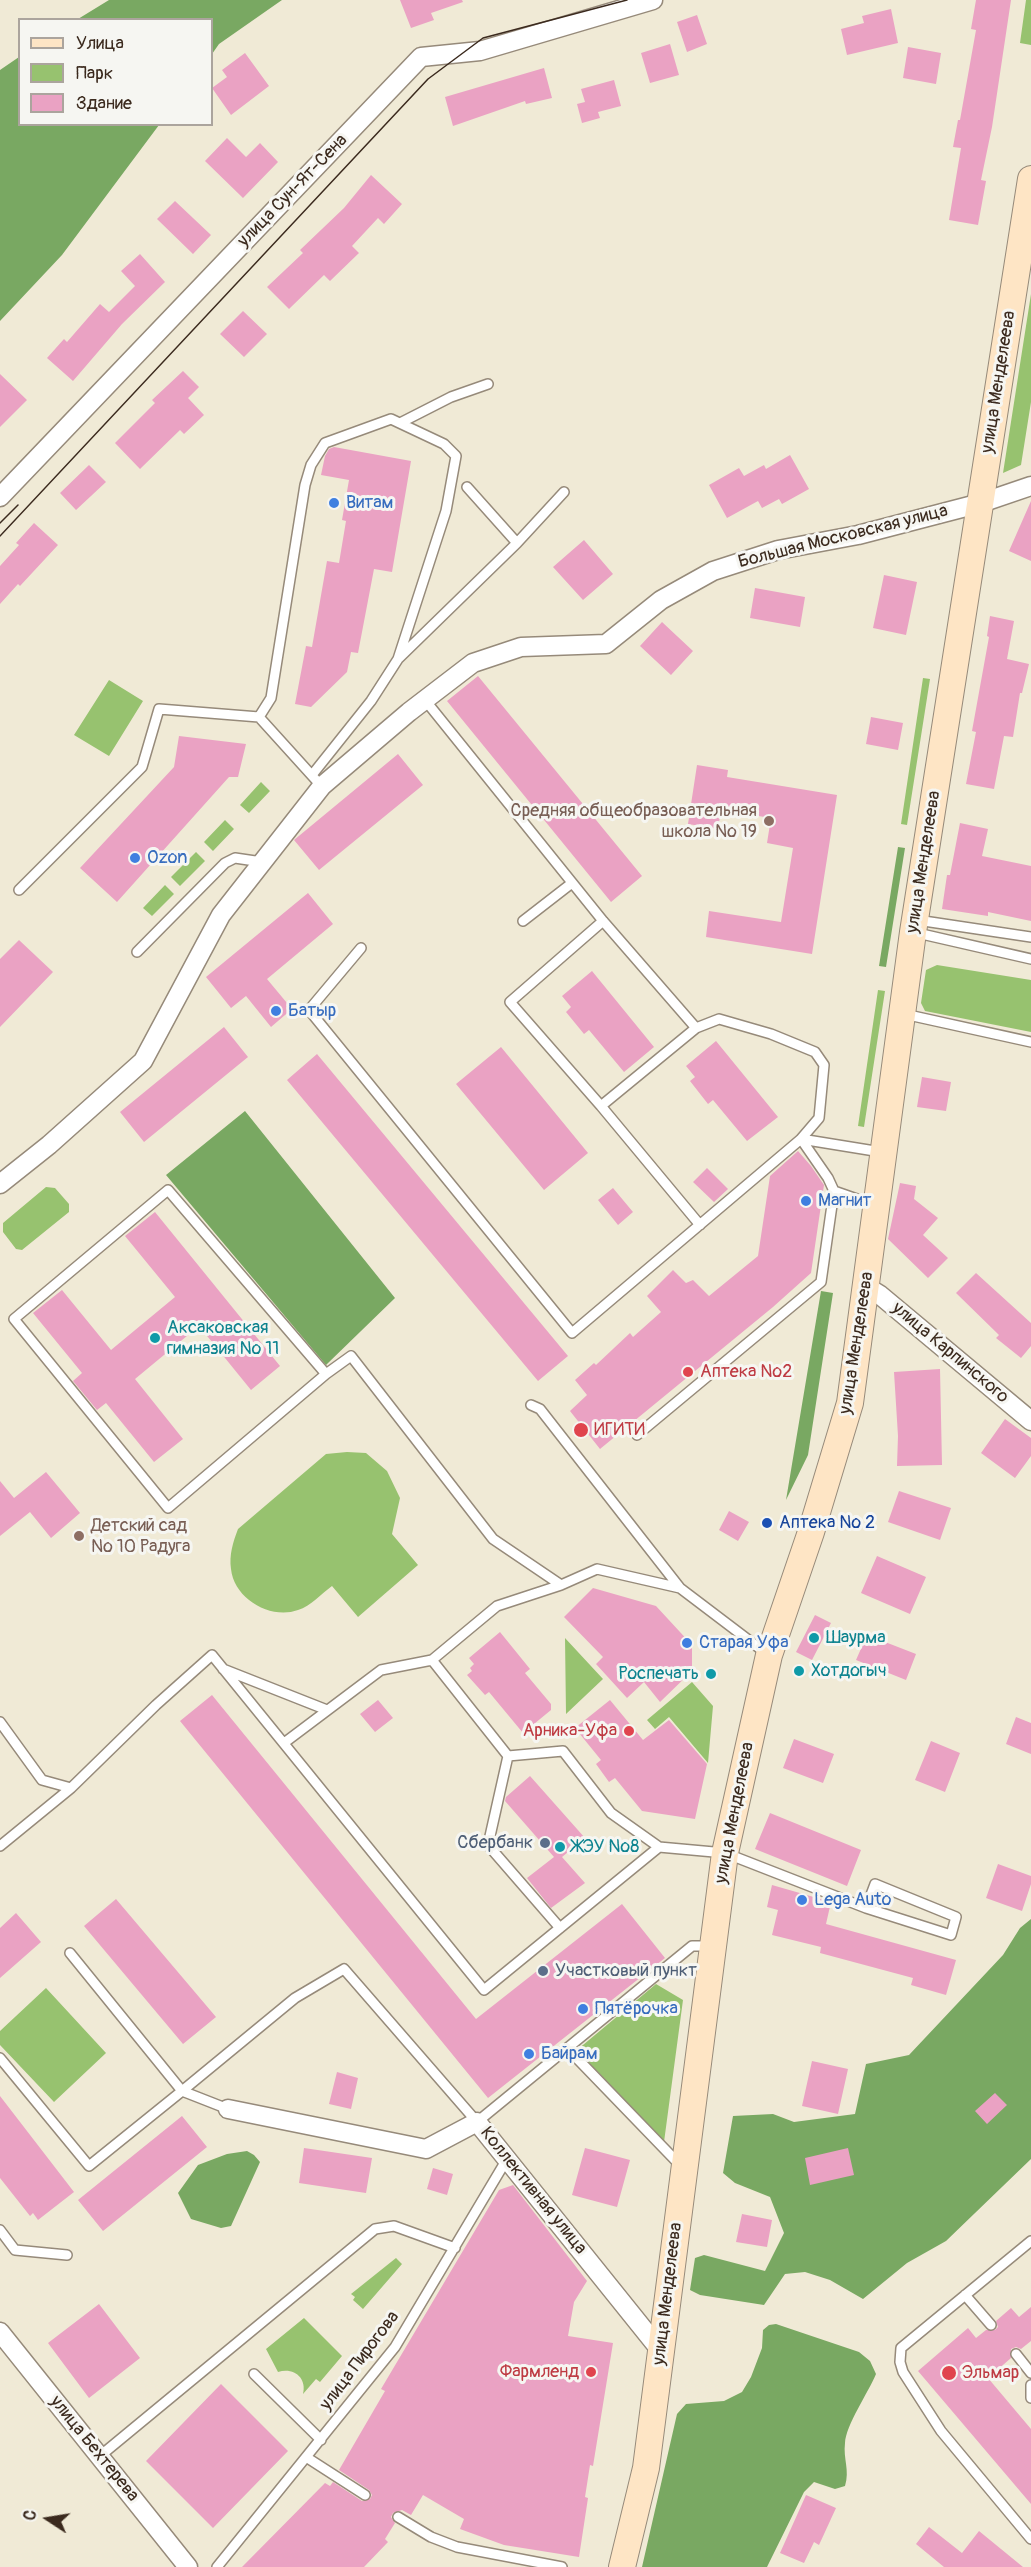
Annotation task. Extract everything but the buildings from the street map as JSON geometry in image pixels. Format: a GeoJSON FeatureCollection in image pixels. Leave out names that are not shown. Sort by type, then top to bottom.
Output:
{"type":"FeatureCollection","features":[{"type":"Feature","properties":{"kind":"main road","name":"улица Менделеева"},"geometry":{"type":"LineString","coordinates":[[622,2567],[646,2468],[711,1946],[725,1853],[769,1655],[811,1532],[850,1403],[914,926],[1030,186]]}},
{"type":"Feature","properties":{"kind":"street","name":"улица Сун-Ят-Сена"},"geometry":{"type":"LineString","coordinates":[[0,498],[421,57],[480,51],[653,0]]}},
{"type":"Feature","properties":{"kind":"street","name":"Большая Московская улица"},"geometry":{"type":"LineString","coordinates":[[0,1184],[49,1145],[143,1061],[221,915],[262,862],[317,781],[473,663],[521,647],[606,644],[662,600],[713,571],[778,550],[858,535],[981,503],[1031,486]]}},
{"type":"Feature","properties":{"kind":"street","name":"улица Карпинского"},"geometry":{"type":"LineString","coordinates":[[867,1287],[880,1295],[1031,1421]]}},
{"type":"Feature","properties":{"kind":"street","name":"Коллективная улица"},"geometry":{"type":"LineString","coordinates":[[228,2109],[426,2149],[477,2122],[661,2351]]}},
{"type":"Feature","properties":{"kind":"street","name":"улица Бехтерева"},"geometry":{"type":"LineString","coordinates":[[0,2332],[188,2567]]}},
{"type":"Feature","properties":{"kind":"lane"},"geometry":{"type":"LineString","coordinates":[[400,423],[451,397],[488,384]]}},
{"type":"Feature","properties":{"kind":"lane"},"geometry":{"type":"LineString","coordinates":[[259,717],[270,698],[305,485],[311,465],[325,444],[391,419],[444,444],[456,456],[446,511],[398,659]]}},
{"type":"Feature","properties":{"kind":"lane"},"geometry":{"type":"LineString","coordinates":[[467,487],[517,543]]}},
{"type":"Feature","properties":{"kind":"lane"},"geometry":{"type":"LineString","coordinates":[[19,890],[142,768],[159,709],[259,717],[317,781],[398,659],[517,543],[564,492]]}},
{"type":"Feature","properties":{"kind":"lane"},"geometry":{"type":"LineString","coordinates":[[425,700],[603,921],[696,1028]]}},
{"type":"Feature","properties":{"kind":"lane"},"geometry":{"type":"LineString","coordinates":[[137,952],[225,862],[235,858],[262,862]]}},
{"type":"Feature","properties":{"kind":"lane"},"geometry":{"type":"LineString","coordinates":[[523,921],[572,883]]}},
{"type":"Feature","properties":{"kind":"lane"},"geometry":{"type":"LineString","coordinates":[[603,921],[510,1002],[601,1106],[700,1226]]}},
{"type":"Feature","properties":{"kind":"lane"},"geometry":{"type":"LineString","coordinates":[[914,926],[1031,937]]}},
{"type":"Feature","properties":{"kind":"lane"},"geometry":{"type":"LineString","coordinates":[[914,926],[1031,959]]}},
{"type":"Feature","properties":{"kind":"lane"},"geometry":{"type":"LineString","coordinates":[[361,948],[309,1010],[572,1332],[801,1139],[819,1118],[824,1065],[815,1052],[771,1034],[719,1019],[696,1028],[601,1106]]}},
{"type":"Feature","properties":{"kind":"lane"},"geometry":{"type":"LineString","coordinates":[[901,1014],[1031,1042]]}},
{"type":"Feature","properties":{"kind":"lane"},"geometry":{"type":"LineString","coordinates":[[801,1139],[884,1152]]}},
{"type":"Feature","properties":{"kind":"lane"},"geometry":{"type":"LineString","coordinates":[[637,1435],[821,1282],[834,1191],[828,1178],[801,1139]]}},
{"type":"Feature","properties":{"kind":"lane"},"geometry":{"type":"LineString","coordinates":[[326,1374],[168,1190],[14,1319],[168,1508],[326,1374],[351,1356],[493,1539],[561,1586]]}},
{"type":"Feature","properties":{"kind":"lane"},"geometry":{"type":"LineString","coordinates":[[834,1191],[877,1206]]}},
{"type":"Feature","properties":{"kind":"lane"},"geometry":{"type":"LineString","coordinates":[[531,1405],[540,1409],[680,1588],[769,1655]]}},
{"type":"Feature","properties":{"kind":"lane"},"geometry":{"type":"LineString","coordinates":[[284,1743],[381,1670],[432,1660],[497,1606],[561,1586],[597,1569],[680,1588]]}},
{"type":"Feature","properties":{"kind":"lane"},"geometry":{"type":"LineString","coordinates":[[0,1846],[72,1788],[156,1705],[212,1655],[484,1990],[659,1847]]}},
{"type":"Feature","properties":{"kind":"lane"},"geometry":{"type":"LineString","coordinates":[[432,1660],[508,1756]]}},
{"type":"Feature","properties":{"kind":"lane"},"geometry":{"type":"LineString","coordinates":[[223,1669],[327,1710]]}},
{"type":"Feature","properties":{"kind":"lane"},"geometry":{"type":"LineString","coordinates":[[0,1722],[42,1780],[72,1788]]}},
{"type":"Feature","properties":{"kind":"lane"},"geometry":{"type":"LineString","coordinates":[[508,1756],[563,1751],[611,1813],[659,1847],[725,1853],[866,1908],[951,1935],[956,1917],[875,1884],[866,1908]]}},
{"type":"Feature","properties":{"kind":"lane"},"geometry":{"type":"LineString","coordinates":[[508,1756],[488,1845],[560,1928]]}},
{"type":"Feature","properties":{"kind":"lane"},"geometry":{"type":"LineString","coordinates":[[0,2058],[89,2166],[295,1998],[344,1969],[477,2122],[692,1946],[711,1946]]}},
{"type":"Feature","properties":{"kind":"lane"},"geometry":{"type":"LineString","coordinates":[[69,1953],[182,2091],[228,2109]]}},
{"type":"Feature","properties":{"kind":"lane"},"geometry":{"type":"LineString","coordinates":[[567,2048],[684,2169]]}},
{"type":"Feature","properties":{"kind":"lane","name":"улица Пирогова"},"geometry":{"type":"LineString","coordinates":[[217,2567],[395,2347],[507,2159]]}},
{"type":"Feature","properties":{"kind":"lane"},"geometry":{"type":"LineString","coordinates":[[100,2456],[375,2229],[394,2226],[455,2248]]}},
{"type":"Feature","properties":{"kind":"lane"},"geometry":{"type":"LineString","coordinates":[[0,2230],[15,2250],[67,2255]]}},
{"type":"Feature","properties":{"kind":"lane"},"geometry":{"type":"LineString","coordinates":[[1031,2241],[901,2348],[902,2369],[941,2431],[1031,2539]]}},
{"type":"Feature","properties":{"kind":"lane"},"geometry":{"type":"LineString","coordinates":[[965,2295],[991,2325]]}},
{"type":"Feature","properties":{"kind":"lane"},"geometry":{"type":"LineString","coordinates":[[1016,2354],[1031,2373]]}},
{"type":"Feature","properties":{"kind":"lane"},"geometry":{"type":"LineString","coordinates":[[254,2374],[321,2439]]}},
{"type":"Feature","properties":{"kind":"lane"},"geometry":{"type":"LineString","coordinates":[[1031,2385],[1031,2398]]}},
{"type":"Feature","properties":{"kind":"lane"},"geometry":{"type":"LineString","coordinates":[[306,2457],[365,2495]]}},
{"type":"Feature","properties":{"kind":"lane"},"geometry":{"type":"LineString","coordinates":[[398,2517],[431,2537],[465,2550],[562,2567]]}},
{"type":"Feature","properties":{"kind":"green space"},"geometry":{"type":"Polygon","coordinates":[[[109,0],[282,0],[219,44],[213,53],[213,18],[80,18],[109,0]]]}},
{"type":"Feature","properties":{"kind":"green space"},"geometry":{"type":"Polygon","coordinates":[[[1026,0],[1031,0],[1031,45],[1020,43],[1026,0]]]}},
{"type":"Feature","properties":{"kind":"green space"},"geometry":{"type":"Polygon","coordinates":[[[18,58],[18,126],[158,126],[62,255],[0,321],[0,70],[18,58]]]}},
{"type":"Feature","properties":{"kind":"green space"},"geometry":{"type":"Polygon","coordinates":[[[1031,294],[1031,402],[1021,465],[1003,473],[1031,294]]]}},
{"type":"Feature","properties":{"kind":"green space"},"geometry":{"type":"Polygon","coordinates":[[[923,678],[930,679],[907,825],[901,824],[923,678]]]}},
{"type":"Feature","properties":{"kind":"green space"},"geometry":{"type":"Polygon","coordinates":[[[109,680],[143,701],[109,756],[74,735],[109,680]]]}},
{"type":"Feature","properties":{"kind":"green space"},"geometry":{"type":"Polygon","coordinates":[[[261,782],[270,791],[249,813],[240,805],[261,782]]]}},
{"type":"Feature","properties":{"kind":"green space"},"geometry":{"type":"Polygon","coordinates":[[[225,820],[234,829],[213,851],[204,842],[225,820]]]}},
{"type":"Feature","properties":{"kind":"green space"},"geometry":{"type":"Polygon","coordinates":[[[898,847],[905,848],[886,967],[879,966],[898,847]]]}},
{"type":"Feature","properties":{"kind":"green space"},"geometry":{"type":"Polygon","coordinates":[[[196,852],[205,861],[180,886],[171,877],[196,852]]]}},
{"type":"Feature","properties":{"kind":"green space"},"geometry":{"type":"Polygon","coordinates":[[[165,885],[174,894],[152,916],[143,908],[165,885]]]}},
{"type":"Feature","properties":{"kind":"green space"},"geometry":{"type":"Polygon","coordinates":[[[937,965],[1031,980],[1031,1032],[925,1011],[921,1003],[926,970],[937,965]]]}},
{"type":"Feature","properties":{"kind":"green space"},"geometry":{"type":"Polygon","coordinates":[[[878,990],[885,991],[864,1127],[858,1126],[878,990]]]}},
{"type":"Feature","properties":{"kind":"green space"},"geometry":{"type":"Polygon","coordinates":[[[245,1111],[395,1298],[326,1365],[166,1175],[245,1111]]]}},
{"type":"Feature","properties":{"kind":"green space"},"geometry":{"type":"Polygon","coordinates":[[[46,1187],[55,1188],[69,1204],[69,1212],[22,1250],[16,1249],[3,1232],[3,1223],[46,1187]]]}},
{"type":"Feature","properties":{"kind":"green space"},"geometry":{"type":"Polygon","coordinates":[[[821,1291],[833,1293],[808,1455],[786,1500],[821,1291]]]}},
{"type":"Feature","properties":{"kind":"green space"},"geometry":{"type":"Polygon","coordinates":[[[366,1453],[387,1471],[400,1498],[392,1534],[418,1565],[358,1617],[332,1586],[312,1603],[298,1610],[277,1612],[255,1604],[239,1589],[231,1569],[232,1549],[238,1529],[326,1454],[366,1453]]]}},
{"type":"Feature","properties":{"kind":"green space"},"geometry":{"type":"Polygon","coordinates":[[[565,1638],[603,1679],[566,1714],[565,1638]]]}},
{"type":"Feature","properties":{"kind":"green space"},"geometry":{"type":"Polygon","coordinates":[[[692,1682],[713,1706],[708,1763],[669,1717],[655,1729],[647,1720],[692,1682]]]}},
{"type":"Feature","properties":{"kind":"green space"},"geometry":{"type":"Polygon","coordinates":[[[1031,1919],[1031,2159],[946,2241],[907,2263],[863,2299],[830,2280],[805,2272],[785,2274],[764,2305],[700,2295],[690,2290],[695,2258],[704,2255],[765,2271],[784,2233],[770,2197],[735,2183],[723,2173],[733,2116],[773,2114],[794,2122],[855,2114],[866,2064],[909,2055],[1003,1955],[1020,1928],[1031,1919]]]}},
{"type":"Feature","properties":{"kind":"green space"},"geometry":{"type":"Polygon","coordinates":[[[656,1984],[683,2000],[664,2142],[577,2050],[656,1984]]]}},
{"type":"Feature","properties":{"kind":"green space"},"geometry":{"type":"Polygon","coordinates":[[[46,1988],[106,2053],[54,2102],[0,2045],[0,2031],[46,1988]]]}},
{"type":"Feature","properties":{"kind":"green space"},"geometry":{"type":"Polygon","coordinates":[[[247,2151],[260,2162],[231,2226],[221,2228],[191,2219],[178,2193],[198,2165],[227,2154],[247,2151]]]}},
{"type":"Feature","properties":{"kind":"green space"},"geometry":{"type":"Polygon","coordinates":[[[396,2258],[402,2264],[363,2309],[353,2300],[355,2297],[351,2294],[396,2258]]]}},
{"type":"Feature","properties":{"kind":"green space"},"geometry":{"type":"Polygon","coordinates":[[[304,2318],[342,2356],[320,2382],[316,2379],[303,2394],[303,2383],[298,2375],[289,2371],[278,2372],[266,2349],[304,2318]]]}},
{"type":"Feature","properties":{"kind":"green space"},"geometry":{"type":"Polygon","coordinates":[[[776,2324],[859,2352],[870,2361],[876,2374],[846,2436],[845,2486],[835,2489],[814,2482],[804,2492],[767,2567],[642,2567],[677,2414],[686,2404],[724,2401],[742,2392],[751,2377],[762,2348],[763,2330],[769,2325],[776,2324]]]}},
{"type":"Feature","properties":{"kind":"tram line"},"geometry":{"type":"LineString","coordinates":[[0,536],[428,79],[483,38],[627,0]]}},
{"type":"Feature","properties":{"kind":"tram line"},"geometry":{"type":"LineString","coordinates":[[0,523],[18,505]]}},
{"type":"Feature","properties":{"kind":"place","name":"Витам"},"geometry":{"type":"Point","coordinates":[334,503]}},
{"type":"Feature","properties":{"kind":"place","name":"Средняя общеобразовательная школа № 19"},"geometry":{"type":"Point","coordinates":[769,821]}},
{"type":"Feature","properties":{"kind":"place","name":"Ozon"},"geometry":{"type":"Point","coordinates":[135,858]}},
{"type":"Feature","properties":{"kind":"place","name":"Батыр"},"geometry":{"type":"Point","coordinates":[276,1011]}},
{"type":"Feature","properties":{"kind":"place","name":"Магнит"},"geometry":{"type":"Point","coordinates":[806,1201]}},
{"type":"Feature","properties":{"kind":"place","name":"Аксаковская гимназия № 11"},"geometry":{"type":"Point","coordinates":[155,1338]}},
{"type":"Feature","properties":{"kind":"place","name":"Аптека №2"},"geometry":{"type":"Point","coordinates":[688,1372]}},
{"type":"Feature","properties":{"kind":"place","name":"ИГИТИ"},"geometry":{"type":"Point","coordinates":[581,1430]}},
{"type":"Feature","properties":{"kind":"place","name":"Аптека № 2"},"geometry":{"type":"Point","coordinates":[767,1523]}},
{"type":"Feature","properties":{"kind":"place","name":"Детский сад № 10 Радуга"},"geometry":{"type":"Point","coordinates":[79,1536]}},
{"type":"Feature","properties":{"kind":"place","name":"Шаурма"},"geometry":{"type":"Point","coordinates":[814,1638]}},
{"type":"Feature","properties":{"kind":"place","name":"Старая Уфа"},"geometry":{"type":"Point","coordinates":[687,1643]}},
{"type":"Feature","properties":{"kind":"place","name":"Хотдогыч"},"geometry":{"type":"Point","coordinates":[799,1671]}},
{"type":"Feature","properties":{"kind":"place","name":"Роспечать"},"geometry":{"type":"Point","coordinates":[711,1674]}},
{"type":"Feature","properties":{"kind":"place","name":"Арника-Уфа"},"geometry":{"type":"Point","coordinates":[629,1731]}},
{"type":"Feature","properties":{"kind":"place","name":"Сбербанк"},"geometry":{"type":"Point","coordinates":[545,1843]}},
{"type":"Feature","properties":{"kind":"place","name":"ЖЭУ №8"},"geometry":{"type":"Point","coordinates":[560,1847]}},
{"type":"Feature","properties":{"kind":"place","name":"Lega Auto"},"geometry":{"type":"Point","coordinates":[802,1900]}},
{"type":"Feature","properties":{"kind":"place","name":"Участковый пункт"},"geometry":{"type":"Point","coordinates":[543,1971]}},
{"type":"Feature","properties":{"kind":"place","name":"Пятёрочка"},"geometry":{"type":"Point","coordinates":[583,2009]}},
{"type":"Feature","properties":{"kind":"place","name":"Байрам"},"geometry":{"type":"Point","coordinates":[529,2054]}},
{"type":"Feature","properties":{"kind":"place","name":"Фармленд"},"geometry":{"type":"Point","coordinates":[591,2372]}},
{"type":"Feature","properties":{"kind":"place","name":"Эльмар"},"geometry":{"type":"Point","coordinates":[949,2373]}}]}
